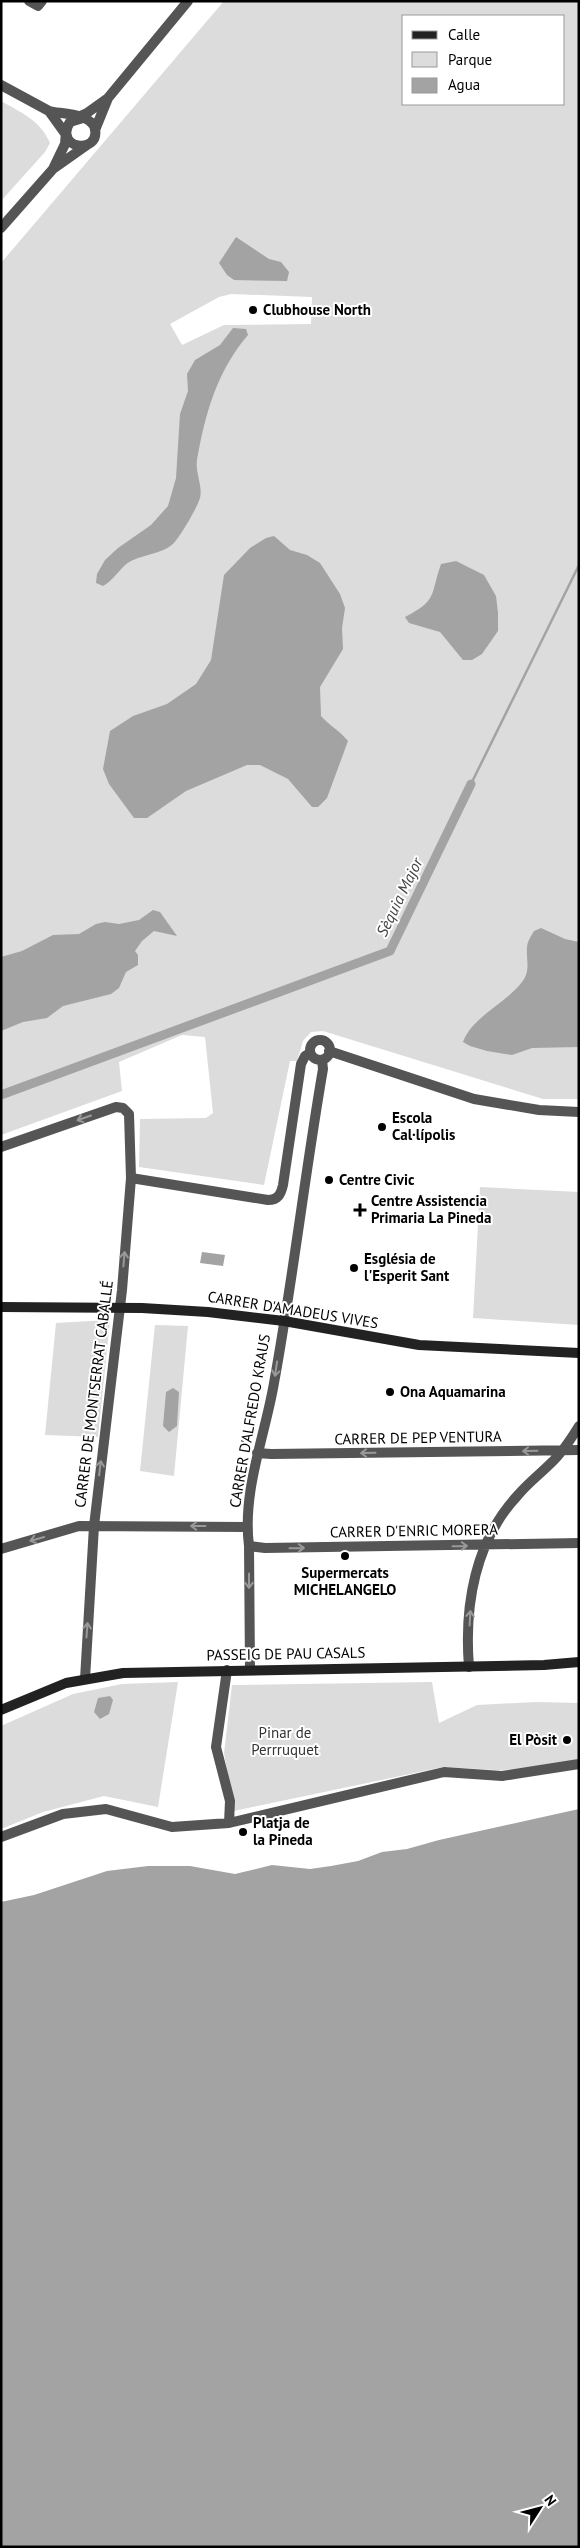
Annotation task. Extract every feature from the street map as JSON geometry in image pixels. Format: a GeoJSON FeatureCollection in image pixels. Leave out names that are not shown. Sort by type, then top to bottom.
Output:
{"type":"FeatureCollection","features":[{"type":"Feature","properties":{"kind":"street"},"geometry":{"type":"LineString","coordinates":[[28,1],[38,6],[42,1]]}},
{"type":"Feature","properties":{"kind":"street"},"geometry":{"type":"LineString","coordinates":[[53,169],[65,144],[66,134],[78,118],[87,114],[108,98],[188,1]]}},
{"type":"Feature","properties":{"kind":"street"},"geometry":{"type":"LineString","coordinates":[[1,85],[49,111],[91,122],[95,130]]}},
{"type":"Feature","properties":{"kind":"street"},"geometry":{"type":"LineString","coordinates":[[1,228],[53,169],[93,139],[108,98]]}},
{"type":"Feature","properties":{"kind":"street"},"geometry":{"type":"LineString","coordinates":[[49,111],[73,144],[87,145]]}},
{"type":"Feature","properties":{"kind":"street"},"geometry":{"type":"LineString","coordinates":[[319,1041],[328,1045],[330,1051],[327,1057],[322,1060],[316,1059],[310,1053],[311,1045],[319,1041]]}},
{"type":"Feature","properties":{"kind":"street"},"geometry":{"type":"LineString","coordinates":[[330,1051],[474,1099],[539,1110],[579,1112]]}},
{"type":"Feature","properties":{"kind":"street"},"geometry":{"type":"LineString","coordinates":[[131,1178],[268,1200],[278,1197],[283,1185],[301,1064],[304,1056],[310,1053]]}},
{"type":"Feature","properties":{"kind":"street","name":"CARRER D'ALFREDO KRAUS"},"geometry":{"type":"LineString","coordinates":[[250,1670],[249,1546],[246,1527],[257,1452],[271,1400],[284,1321],[323,1069],[322,1060]]}},
{"type":"Feature","properties":{"kind":"street","name":"CARRER DE MONTSERRAT CABALLÉ"},"geometry":{"type":"LineString","coordinates":[[2,1147],[116,1107],[123,1108],[130,1114],[131,1178],[119,1307],[94,1526],[85,1679]]}},
{"type":"Feature","properties":{"kind":"street"},"geometry":{"type":"LineString","coordinates":[[1,1153],[2,1147]]}},
{"type":"Feature","properties":{"kind":"street","name":"CARRER D'AMADEUS VIVES"},"geometry":{"type":"LineString","coordinates":[[1,1307],[119,1307],[208,1312],[284,1321],[420,1345],[579,1354]]}},
{"type":"Feature","properties":{"kind":"street"},"geometry":{"type":"LineString","coordinates":[[469,1667],[472,1593],[484,1545],[509,1505],[562,1451],[579,1426]]}},
{"type":"Feature","properties":{"kind":"street","name":"CARRER DE PEP VENTURA"},"geometry":{"type":"LineString","coordinates":[[257,1452],[271,1454],[579,1450]]}},
{"type":"Feature","properties":{"kind":"street"},"geometry":{"type":"LineString","coordinates":[[1,1549],[79,1526],[246,1527]]}},
{"type":"Feature","properties":{"kind":"street","name":"CARRER D'ENRIC MORERA"},"geometry":{"type":"LineString","coordinates":[[249,1546],[265,1548],[579,1543]]}},
{"type":"Feature","properties":{"kind":"street","name":"PASSEIG DE PAU CASALS"},"geometry":{"type":"LineString","coordinates":[[1,1710],[41,1692],[85,1679],[136,1672],[469,1667],[579,1662]]}},
{"type":"Feature","properties":{"kind":"street"},"geometry":{"type":"LineString","coordinates":[[227,1670],[216,1747],[230,1801],[229,1823]]}},
{"type":"Feature","properties":{"kind":"street"},"geometry":{"type":"LineString","coordinates":[[1,1836],[63,1814],[106,1809],[172,1827],[229,1823],[444,1772],[502,1776],[579,1764]]}},
{"type":"Feature","properties":{"kind":"green space"},"geometry":{"type":"Polygon","coordinates":[[[224,1],[579,1],[579,1099],[543,1099],[323,1031],[311,1032],[303,1041],[297,1061],[290,1061],[264,1185],[139,1167],[140,1119],[206,1118],[213,1113],[205,1037],[182,1035],[119,1062],[122,1091],[1,1135],[1,263],[224,1]],[[231,294],[219,297],[170,324],[182,345],[224,325],[311,324],[312,297],[231,294]]]}},
{"type":"Feature","properties":{"kind":"green space"},"geometry":{"type":"Polygon","coordinates":[[[1,101],[23,113],[36,123],[50,143],[45,152],[1,201],[1,101]]]}},
{"type":"Feature","properties":{"kind":"green space"},"geometry":{"type":"Polygon","coordinates":[[[480,1187],[579,1192],[579,1325],[473,1318],[480,1187]]]}},
{"type":"Feature","properties":{"kind":"green space"},"geometry":{"type":"Polygon","coordinates":[[[110,1320],[98,1437],[45,1435],[56,1323],[110,1320]]]}},
{"type":"Feature","properties":{"kind":"green space"},"geometry":{"type":"Polygon","coordinates":[[[155,1325],[188,1326],[174,1476],[140,1471],[155,1325]]]}},
{"type":"Feature","properties":{"kind":"green space"},"geometry":{"type":"Polygon","coordinates":[[[178,1682],[158,1807],[104,1796],[43,1812],[1,1829],[1,1726],[73,1694],[122,1684],[178,1682]]]}},
{"type":"Feature","properties":{"kind":"green space","name":"Pinar de Perrruquet"},"geometry":{"type":"Polygon","coordinates":[[[432,1682],[439,1723],[477,1705],[536,1702],[579,1703],[579,1761],[536,1769],[495,1770],[443,1767],[234,1811],[224,1753],[232,1685],[432,1682]]]}},
{"type":"Feature","properties":{"kind":"water"},"geometry":{"type":"Polygon","coordinates":[[[236,237],[269,259],[281,262],[289,272],[287,281],[234,280],[227,275],[219,263],[236,237]]]}},
{"type":"Feature","properties":{"kind":"water"},"geometry":{"type":"Polygon","coordinates":[[[233,328],[246,329],[248,335],[237,349],[220,378],[208,410],[197,460],[201,494],[192,515],[173,544],[161,551],[129,562],[103,586],[96,583],[97,574],[105,560],[118,548],[151,525],[168,506],[176,478],[180,414],[188,391],[187,374],[195,360],[220,345],[233,328]]]}},
{"type":"Feature","properties":{"kind":"water"},"geometry":{"type":"Polygon","coordinates":[[[274,536],[290,550],[307,555],[320,563],[340,594],[345,608],[342,628],[343,649],[320,687],[321,716],[348,741],[327,798],[318,807],[312,807],[288,779],[260,765],[247,765],[186,791],[147,818],[134,818],[109,784],[103,769],[110,731],[133,716],[167,704],[196,684],[211,660],[224,575],[250,548],[266,538],[274,536]]]}},
{"type":"Feature","properties":{"kind":"water"},"geometry":{"type":"Polygon","coordinates":[[[456,561],[484,575],[496,596],[498,631],[482,654],[472,660],[463,660],[440,632],[409,623],[405,617],[428,601],[441,564],[456,561]]]}},
{"type":"Feature","properties":{"kind":"water"},"geometry":{"type":"Polygon","coordinates":[[[153,910],[160,912],[177,936],[154,931],[142,941],[135,951],[138,955],[138,965],[126,972],[119,988],[111,994],[63,1006],[47,1018],[23,1022],[1,1031],[1,957],[22,951],[53,935],[79,934],[96,924],[105,922],[119,924],[139,920],[153,910]]]}},
{"type":"Feature","properties":{"kind":"water"},"geometry":{"type":"Polygon","coordinates":[[[541,928],[565,939],[579,942],[579,1047],[532,1048],[512,1055],[487,1051],[463,1042],[467,1033],[474,1025],[515,990],[525,978],[528,941],[534,931],[541,928]]]}},
{"type":"Feature","properties":{"kind":"water"},"geometry":{"type":"Polygon","coordinates":[[[202,1252],[225,1255],[223,1266],[200,1263],[202,1252]]]}},
{"type":"Feature","properties":{"kind":"water"},"geometry":{"type":"Polygon","coordinates":[[[173,1388],[179,1392],[177,1426],[169,1432],[163,1426],[166,1392],[173,1388]]]}},
{"type":"Feature","properties":{"kind":"water"},"geometry":{"type":"Polygon","coordinates":[[[110,1696],[113,1700],[109,1714],[100,1719],[94,1712],[98,1698],[110,1696]]]}},
{"type":"Feature","properties":{"kind":"water"},"geometry":{"type":"Polygon","coordinates":[[[579,1809],[579,2547],[1,2547],[1,1902],[34,1895],[107,1871],[148,1866],[190,1866],[235,1874],[272,1865],[310,1869],[331,1866],[358,1861],[382,1852],[407,1849],[439,1840],[579,1809]]]}},
{"type":"Feature","properties":{"kind":"waterway","name":"Sèquia Major"},"geometry":{"type":"LineString","coordinates":[[471,784],[579,565]]}},
{"type":"Feature","properties":{"kind":"waterway","name":"Sèquia Major"},"geometry":{"type":"LineString","coordinates":[[1,1095],[390,951],[471,784]]}},
{"type":"Feature","properties":{"kind":"place","name":"Clubhouse North"},"geometry":{"type":"Point","coordinates":[253,310]}},
{"type":"Feature","properties":{"kind":"place","name":"Escola Cal·lípolis"},"geometry":{"type":"Point","coordinates":[382,1127]}},
{"type":"Feature","properties":{"kind":"place","name":"Centre Civic"},"geometry":{"type":"Point","coordinates":[329,1180]}},
{"type":"Feature","properties":{"kind":"place","name":"Centre Assistencia Primaria La Pineda"},"geometry":{"type":"Point","coordinates":[360,1210]}},
{"type":"Feature","properties":{"kind":"place","name":"Església de l'Esperit Sant"},"geometry":{"type":"Point","coordinates":[354,1268]}},
{"type":"Feature","properties":{"kind":"place","name":"Ona Aquamarina"},"geometry":{"type":"Point","coordinates":[390,1392]}},
{"type":"Feature","properties":{"kind":"place","name":"Supermercats MICHELANGELO"},"geometry":{"type":"Point","coordinates":[345,1556]}},
{"type":"Feature","properties":{"kind":"place","name":"El Pòsit"},"geometry":{"type":"Point","coordinates":[567,1740]}},
{"type":"Feature","properties":{"kind":"place","name":"Platja de la Pineda"},"geometry":{"type":"Point","coordinates":[243,1832]}}]}
